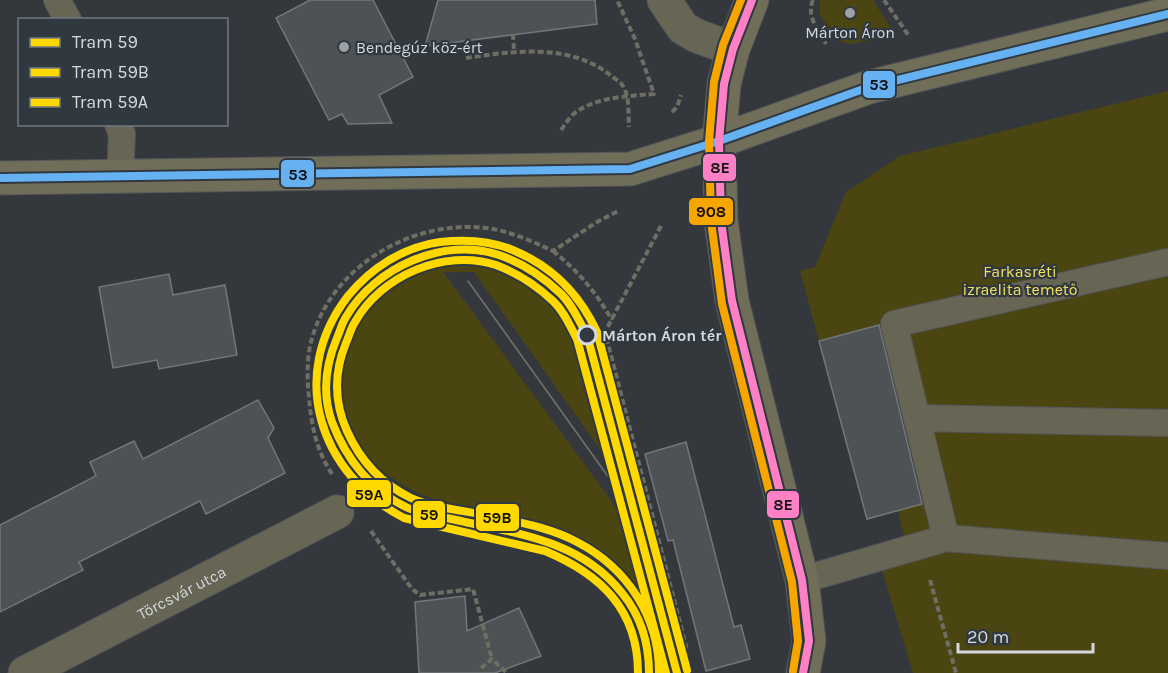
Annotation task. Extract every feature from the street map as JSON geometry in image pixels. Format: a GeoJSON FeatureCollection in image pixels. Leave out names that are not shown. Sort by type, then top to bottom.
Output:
{"type":"FeatureCollection","features":[{"type":"Feature","properties":{"kind":"street"},"geometry":{"type":"LineString","coordinates":[[664,0],[683,28],[697,36],[733,49]]}},
{"type":"Feature","properties":{"kind":"street"},"geometry":{"type":"LineString","coordinates":[[752,0],[733,49],[724,84],[719,141],[721,221],[732,301],[802,580],[809,641],[804,673]]}},
{"type":"Feature","properties":{"kind":"street"},"geometry":{"type":"LineString","coordinates":[[0,178],[630,169],[719,141],[869,87],[1168,14]]}},
{"type":"Feature","properties":{"kind":"street","name":"Törcsvár utca"},"geometry":{"type":"LineString","coordinates":[[25,673],[344,508]]}},
{"type":"Feature","properties":{"kind":"lane"},"geometry":{"type":"LineString","coordinates":[[57,0],[67,18]]}},
{"type":"Feature","properties":{"kind":"lane"},"geometry":{"type":"LineString","coordinates":[[119,126],[122,134],[120,177]]}},
{"type":"Feature","properties":{"kind":"lane"},"geometry":{"type":"LineString","coordinates":[[946,538],[894,324],[1168,262]]}},
{"type":"Feature","properties":{"kind":"lane"},"geometry":{"type":"LineString","coordinates":[[917,418],[1168,423]]}},
{"type":"Feature","properties":{"kind":"lane"},"geometry":{"type":"LineString","coordinates":[[802,580],[946,538],[1168,556]]}},
{"type":"Feature","properties":{"kind":"path"},"geometry":{"type":"LineString","coordinates":[[560,132],[574,112],[595,103],[627,96],[654,94],[635,39],[617,0]]}},
{"type":"Feature","properties":{"kind":"path"},"geometry":{"type":"LineString","coordinates":[[813,0],[811,3],[813,22],[826,44]]}},
{"type":"Feature","properties":{"kind":"path"},"geometry":{"type":"LineString","coordinates":[[884,0],[910,38]]}},
{"type":"Feature","properties":{"kind":"path"},"geometry":{"type":"LineString","coordinates":[[513,34],[514,51]]}},
{"type":"Feature","properties":{"kind":"path"},"geometry":{"type":"LineString","coordinates":[[671,113],[677,106],[690,68],[697,36]]}},
{"type":"Feature","properties":{"kind":"path"},"geometry":{"type":"LineString","coordinates":[[466,58],[514,51],[558,52],[599,67],[622,85],[627,96],[630,133]]}},
{"type":"Feature","properties":{"kind":"path"},"geometry":{"type":"LineString","coordinates":[[553,251],[597,222],[622,210]]}},
{"type":"Feature","properties":{"kind":"path"},"geometry":{"type":"LineString","coordinates":[[661,226],[605,332],[686,646],[688,673]]}},
{"type":"Feature","properties":{"kind":"path"},"geometry":{"type":"LineString","coordinates":[[507,673],[492,659],[473,589],[420,595],[344,508],[313,434],[308,387],[310,346],[321,316],[337,290],[359,266],[384,249],[414,235],[454,228],[492,229],[527,239],[553,251],[572,266],[596,292],[612,320]]}},
{"type":"Feature","properties":{"kind":"path"},"geometry":{"type":"LineString","coordinates":[[920,545],[956,673]]}},
{"type":"Feature","properties":{"kind":"path"},"geometry":{"type":"LineString","coordinates":[[481,668],[492,659]]}},
{"type":"Feature","properties":{"kind":"green space"},"geometry":{"type":"Polygon","coordinates":[[[820,0],[873,0],[895,35],[850,44],[837,40],[820,15],[820,0]]]}},
{"type":"Feature","properties":{"kind":"green space","name":"Farkasréti izraelita temető"},"geometry":{"type":"Polygon","coordinates":[[[1168,91],[1168,673],[913,673],[882,570],[905,539],[898,511],[926,503],[879,325],[819,341],[800,271],[815,267],[846,192],[900,156],[1168,91]]]}},
{"type":"Feature","properties":{"kind":"green space"},"geometry":{"type":"Polygon","coordinates":[[[457,260],[493,265],[524,279],[550,300],[572,330],[609,462],[474,272],[443,272],[616,507],[625,523],[647,599],[642,607],[619,571],[599,552],[585,543],[565,533],[537,524],[439,501],[420,494],[399,483],[371,463],[358,450],[353,441],[342,412],[338,391],[340,359],[351,328],[370,300],[395,280],[424,267],[457,260]]]}},
{"type":"Feature","properties":{"kind":"building","name":"Bendegúz köz-ért"},"geometry":{"type":"Polygon","coordinates":[[[310,0],[373,0],[413,77],[379,95],[392,123],[348,124],[342,114],[329,120],[276,18],[310,0]]]}},
{"type":"Feature","properties":{"kind":"building"},"geometry":{"type":"Polygon","coordinates":[[[438,0],[595,0],[597,24],[425,46],[438,0]]]}},
{"type":"Feature","properties":{"kind":"building"},"geometry":{"type":"Polygon","coordinates":[[[169,274],[173,295],[225,285],[237,355],[159,369],[157,360],[113,368],[99,287],[169,274]]]}},
{"type":"Feature","properties":{"kind":"building"},"geometry":{"type":"Polygon","coordinates":[[[879,325],[922,504],[867,519],[819,341],[879,325]]]}},
{"type":"Feature","properties":{"kind":"building"},"geometry":{"type":"Polygon","coordinates":[[[258,400],[274,428],[268,438],[285,473],[206,514],[200,501],[79,562],[83,570],[0,612],[0,525],[96,476],[90,462],[134,441],[143,459],[258,400]]]}},
{"type":"Feature","properties":{"kind":"building"},"geometry":{"type":"Polygon","coordinates":[[[686,442],[734,627],[741,625],[750,659],[706,671],[673,540],[668,541],[645,454],[686,442]]]}},
{"type":"Feature","properties":{"kind":"building"},"geometry":{"type":"Polygon","coordinates":[[[465,596],[467,631],[519,608],[541,656],[495,673],[419,673],[415,602],[465,596]]]}},
{"type":"Feature","properties":{"kind":"tram line","name":"59A"},"geometry":{"type":"LineString","coordinates":[[638,673],[636,650],[623,612],[599,583],[583,571],[545,551],[404,518],[375,499],[351,476],[333,449],[321,420],[316,389],[319,358],[329,326],[348,296],[367,276],[389,260],[413,249],[440,242],[488,243],[515,251],[541,265],[574,294],[597,332],[687,670]]}},
{"type":"Feature","properties":{"kind":"tram line","name":"59"},"geometry":{"type":"LineString","coordinates":[[649,673],[643,631],[634,611],[622,593],[589,562],[551,543],[509,531],[415,511],[382,493],[352,461],[338,436],[329,411],[326,390],[328,369],[333,348],[346,317],[358,299],[392,271],[412,260],[434,253],[478,250],[499,255],[524,266],[546,281],[568,302],[587,335],[677,673]]}},
{"type":"Feature","properties":{"kind":"tram line","name":"59B"},"geometry":{"type":"LineString","coordinates":[[659,673],[658,652],[653,632],[637,596],[611,565],[595,553],[577,542],[544,529],[437,506],[411,498],[381,478],[358,452],[347,431],[340,409],[337,387],[339,365],[355,322],[366,306],[397,279],[435,263],[456,260],[476,261],[496,265],[519,276],[540,290],[560,309],[577,339],[666,673]]}},
{"type":"Feature","properties":{"kind":"tram line"},"geometry":{"type":"LineString","coordinates":[[468,281],[622,496],[644,549]]}},
{"type":"Feature","properties":{"kind":"tram line"},"geometry":{"type":"LineString","coordinates":[[647,559],[656,605],[652,673]]}},
{"type":"Feature","properties":{"kind":"transit line","name":"908"},"geometry":{"type":"LineString","coordinates":[[741,0],[723,45],[714,82],[709,141],[711,221],[722,304],[792,582],[798,641],[793,671]]}},
{"type":"Feature","properties":{"kind":"transit line","name":"8E"},"geometry":{"type":"LineString","coordinates":[[752,0],[733,49],[724,84],[719,141],[721,221],[732,301],[802,580],[809,641],[803,673]]}},
{"type":"Feature","properties":{"kind":"transit line","name":"53"},"geometry":{"type":"LineString","coordinates":[[0,178],[630,169],[719,141],[869,87],[1168,14]]}},
{"type":"Feature","properties":{"kind":"place","name":"Márton Áron"},"geometry":{"type":"Point","coordinates":[850,13]}},
{"type":"Feature","properties":{"kind":"place","name":"Bendegúz köz-ért"},"geometry":{"type":"Point","coordinates":[344,47]}},
{"type":"Feature","properties":{"kind":"place","name":"Márton Áron tér"},"geometry":{"type":"Point","coordinates":[587,335]}}]}
